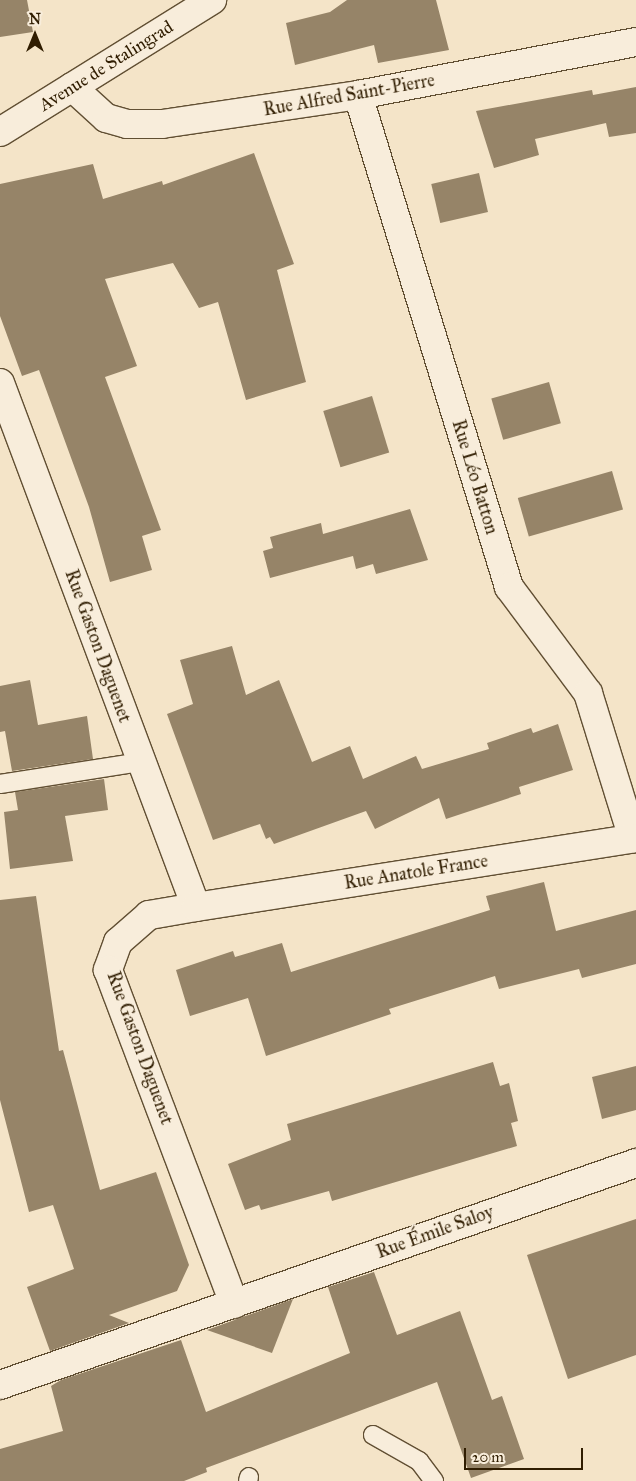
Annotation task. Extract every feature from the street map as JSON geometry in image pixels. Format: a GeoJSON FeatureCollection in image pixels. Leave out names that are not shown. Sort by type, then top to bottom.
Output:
{"type":"FeatureCollection","features":[{"type":"Feature","properties":{"kind":"street","name":"Avenue de Stalingrad"},"geometry":{"type":"LineString","coordinates":[[0,132],[212,0]]}},
{"type":"Feature","properties":{"kind":"street","name":"Rue Alfred Saint-Pierre"},"geometry":{"type":"LineString","coordinates":[[72,87],[106,118],[127,124],[211,119],[358,95],[636,42]]}},
{"type":"Feature","properties":{"kind":"street","name":"Rue Léo Batton"},"geometry":{"type":"LineString","coordinates":[[358,95],[509,587],[588,693],[634,838]]}},
{"type":"Feature","properties":{"kind":"street","name":"Rue Gaston Daguenet"},"geometry":{"type":"LineString","coordinates":[[0,383],[196,907],[149,915],[118,942],[108,970],[234,1304]]}},
{"type":"Feature","properties":{"kind":"street","name":"Rue Anatole France"},"geometry":{"type":"LineString","coordinates":[[196,907],[634,838]]}},
{"type":"Feature","properties":{"kind":"street","name":"Rue Émile Saloy"},"geometry":{"type":"LineString","coordinates":[[234,1304],[636,1163]]}},
{"type":"Feature","properties":{"kind":"street"},"geometry":{"type":"LineString","coordinates":[[0,1385],[234,1304]]}},
{"type":"Feature","properties":{"kind":"lane"},"geometry":{"type":"LineString","coordinates":[[0,784],[142,762]]}},
{"type":"Feature","properties":{"kind":"lane"},"geometry":{"type":"LineString","coordinates":[[373,1435],[420,1460],[434,1481]]}},
{"type":"Feature","properties":{"kind":"building"},"geometry":{"type":"Polygon","coordinates":[[[0,0],[27,0],[33,32],[0,37],[0,0]]]}},
{"type":"Feature","properties":{"kind":"building"},"geometry":{"type":"Polygon","coordinates":[[[347,0],[436,0],[449,50],[378,63],[374,45],[295,65],[286,23],[330,12],[347,0]]]}},
{"type":"Feature","properties":{"kind":"building"},"geometry":{"type":"Polygon","coordinates":[[[636,87],[636,133],[609,137],[606,123],[535,139],[539,155],[494,168],[476,111],[592,90],[593,95],[636,87]]]}},
{"type":"Feature","properties":{"kind":"building"},"geometry":{"type":"Polygon","coordinates":[[[254,153],[294,264],[277,270],[306,382],[246,400],[218,302],[199,308],[173,263],[105,279],[137,366],[105,377],[161,530],[142,536],[152,570],[110,582],[89,507],[39,370],[22,376],[0,316],[0,184],[93,164],[103,199],[162,181],[163,185],[254,153]]]}},
{"type":"Feature","properties":{"kind":"building"},"geometry":{"type":"Polygon","coordinates":[[[479,173],[488,212],[440,223],[431,184],[479,173]]]}},
{"type":"Feature","properties":{"kind":"building"},"geometry":{"type":"Polygon","coordinates":[[[549,382],[561,423],[503,440],[491,399],[549,382]]]}},
{"type":"Feature","properties":{"kind":"building"},"geometry":{"type":"Polygon","coordinates":[[[372,396],[389,452],[340,467],[323,411],[372,396]]]}},
{"type":"Feature","properties":{"kind":"building"},"geometry":{"type":"Polygon","coordinates":[[[612,471],[623,509],[529,536],[518,498],[612,471]]]}},
{"type":"Feature","properties":{"kind":"building"},"geometry":{"type":"Polygon","coordinates":[[[410,509],[428,560],[376,574],[373,564],[356,569],[353,556],[270,578],[263,551],[273,548],[270,537],[321,523],[323,534],[410,509]]]}},
{"type":"Feature","properties":{"kind":"building"},"geometry":{"type":"Polygon","coordinates":[[[232,646],[246,695],[279,680],[312,762],[350,746],[363,779],[416,756],[422,769],[489,749],[487,743],[531,728],[533,733],[558,724],[573,770],[519,787],[521,794],[446,819],[439,798],[375,829],[366,811],[274,844],[270,837],[266,839],[260,824],[213,840],[167,714],[193,704],[180,660],[232,646]]]}},
{"type":"Feature","properties":{"kind":"building"},"geometry":{"type":"Polygon","coordinates":[[[30,680],[38,725],[87,716],[93,759],[12,771],[5,731],[0,732],[0,686],[30,680]]]}},
{"type":"Feature","properties":{"kind":"building"},"geometry":{"type":"Polygon","coordinates":[[[104,779],[108,810],[65,816],[73,861],[10,869],[4,812],[18,810],[15,792],[104,779]]]}},
{"type":"Feature","properties":{"kind":"building"},"geometry":{"type":"Polygon","coordinates":[[[544,882],[556,931],[636,910],[636,964],[582,978],[579,969],[499,989],[495,976],[389,1009],[391,1014],[266,1056],[248,998],[190,1016],[176,970],[233,951],[235,957],[282,943],[291,972],[490,910],[486,896],[544,882]]]}},
{"type":"Feature","properties":{"kind":"building"},"geometry":{"type":"Polygon","coordinates":[[[36,896],[59,1051],[63,1050],[100,1190],[156,1172],[189,1265],[177,1291],[109,1315],[129,1323],[50,1351],[27,1287],[74,1269],[53,1205],[29,1212],[0,1100],[0,900],[36,896]]]}},
{"type":"Feature","properties":{"kind":"building"},"geometry":{"type":"Polygon","coordinates":[[[493,1062],[500,1086],[509,1083],[518,1121],[511,1123],[517,1146],[332,1201],[329,1191],[261,1210],[259,1205],[245,1210],[228,1164],[291,1140],[287,1124],[493,1062]]]}},
{"type":"Feature","properties":{"kind":"building"},"geometry":{"type":"Polygon","coordinates":[[[636,1066],[636,1110],[602,1119],[592,1077],[636,1066]]]}},
{"type":"Feature","properties":{"kind":"building"},"geometry":{"type":"Polygon","coordinates":[[[636,1219],[636,1355],[568,1379],[527,1255],[636,1219]]]}},
{"type":"Feature","properties":{"kind":"building"},"geometry":{"type":"Polygon","coordinates":[[[374,1272],[397,1335],[460,1311],[492,1400],[502,1396],[524,1459],[471,1478],[437,1382],[206,1468],[207,1472],[184,1481],[0,1481],[0,1449],[63,1431],[51,1386],[61,1380],[181,1340],[206,1412],[350,1353],[328,1287],[374,1272]]]}},
{"type":"Feature","properties":{"kind":"building"},"geometry":{"type":"Polygon","coordinates":[[[293,1299],[272,1353],[207,1330],[251,1314],[293,1299]]]}}]}
